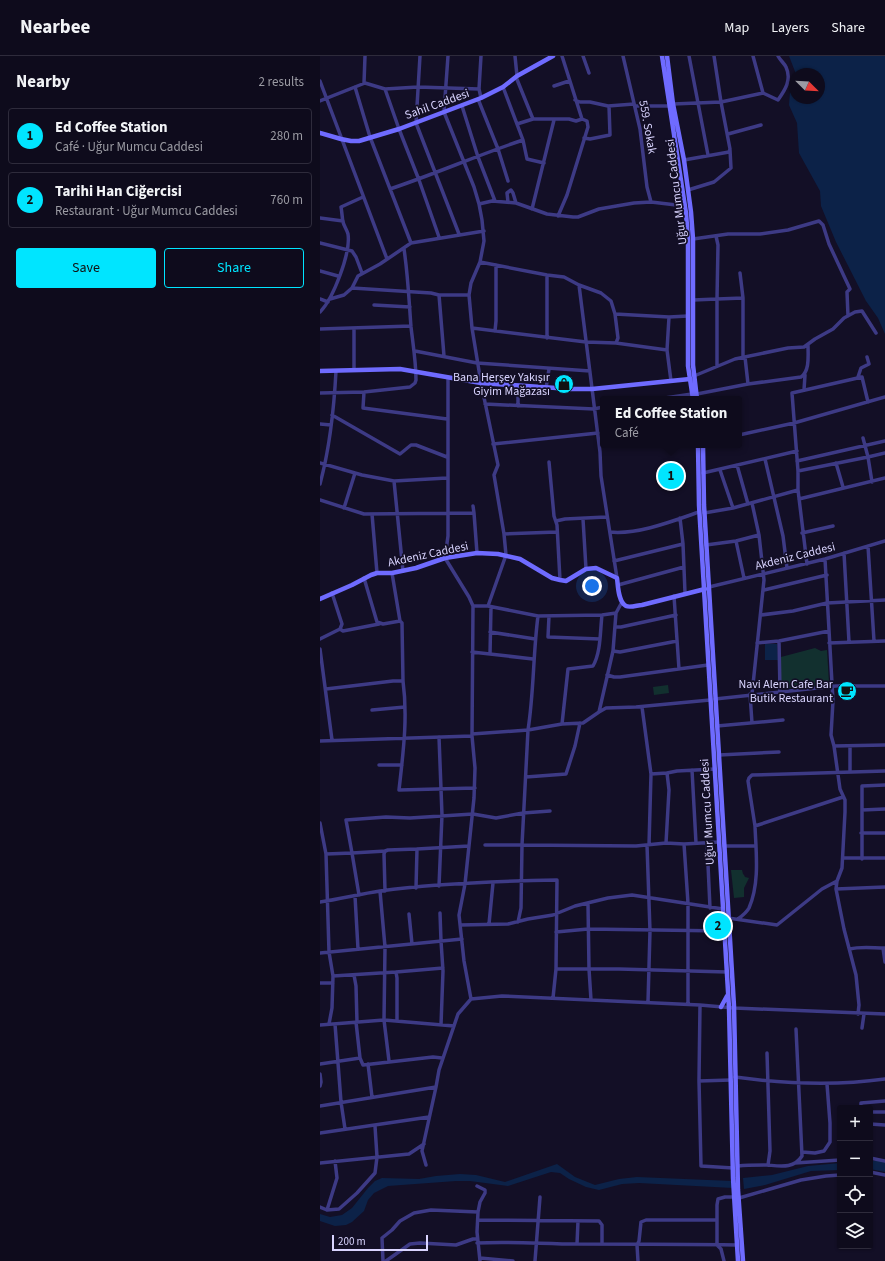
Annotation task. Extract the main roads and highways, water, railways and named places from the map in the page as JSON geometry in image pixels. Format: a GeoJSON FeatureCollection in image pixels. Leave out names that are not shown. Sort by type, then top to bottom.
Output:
{"type":"FeatureCollection","features":[{"type":"Feature","properties":{"kind":"water"},"geometry":{"type":"Polygon","coordinates":[[[789,56],[885,56],[885,334],[878,318],[866,301],[836,242],[821,206],[820,191],[799,153],[797,123],[789,104],[825,104],[825,68],[794,68],[789,56]]]}},
{"type":"Feature","properties":{"kind":"water"},"geometry":{"type":"Polygon","coordinates":[[[765,644],[777,644],[778,660],[765,660],[765,644]]]}},
{"type":"Feature","properties":{"kind":"water"},"geometry":{"type":"Polygon","coordinates":[[[873,1161],[885,1162],[885,1172],[873,1170],[873,1161]]]}},
{"type":"Feature","properties":{"kind":"water"},"geometry":{"type":"Polygon","coordinates":[[[837,1163],[837,1170],[811,1171],[765,1185],[744,1189],[743,1178],[772,1175],[808,1166],[837,1163]]]}},
{"type":"Feature","properties":{"kind":"water"},"geometry":{"type":"Polygon","coordinates":[[[557,1164],[575,1177],[595,1185],[619,1179],[637,1177],[732,1181],[733,1188],[639,1183],[622,1184],[599,1190],[586,1187],[560,1173],[551,1172],[508,1186],[470,1181],[456,1181],[388,1186],[374,1193],[368,1200],[364,1211],[352,1222],[346,1225],[335,1226],[320,1221],[320,1214],[330,1217],[342,1215],[352,1208],[375,1181],[382,1178],[419,1179],[460,1174],[476,1175],[505,1182],[557,1164]]]}},
{"type":"Feature","properties":{"kind":"place","name":"Bana Herşey Yakışır Giyim Mağazası"},"geometry":{"type":"Point","coordinates":[564,384]}},
{"type":"Feature","properties":{"kind":"place","name":"Ed Coffee Station"},"geometry":{"type":"Point","coordinates":[671,476]}},
{"type":"Feature","properties":{"kind":"place","name":"Navi Alem Cafe Bar Butik Restaurant"},"geometry":{"type":"Point","coordinates":[847,691]}},
{"type":"Feature","properties":{"kind":"place","name":"Tarihi Han Ciğercisi"},"geometry":{"type":"Point","coordinates":[718,926]}}]}
